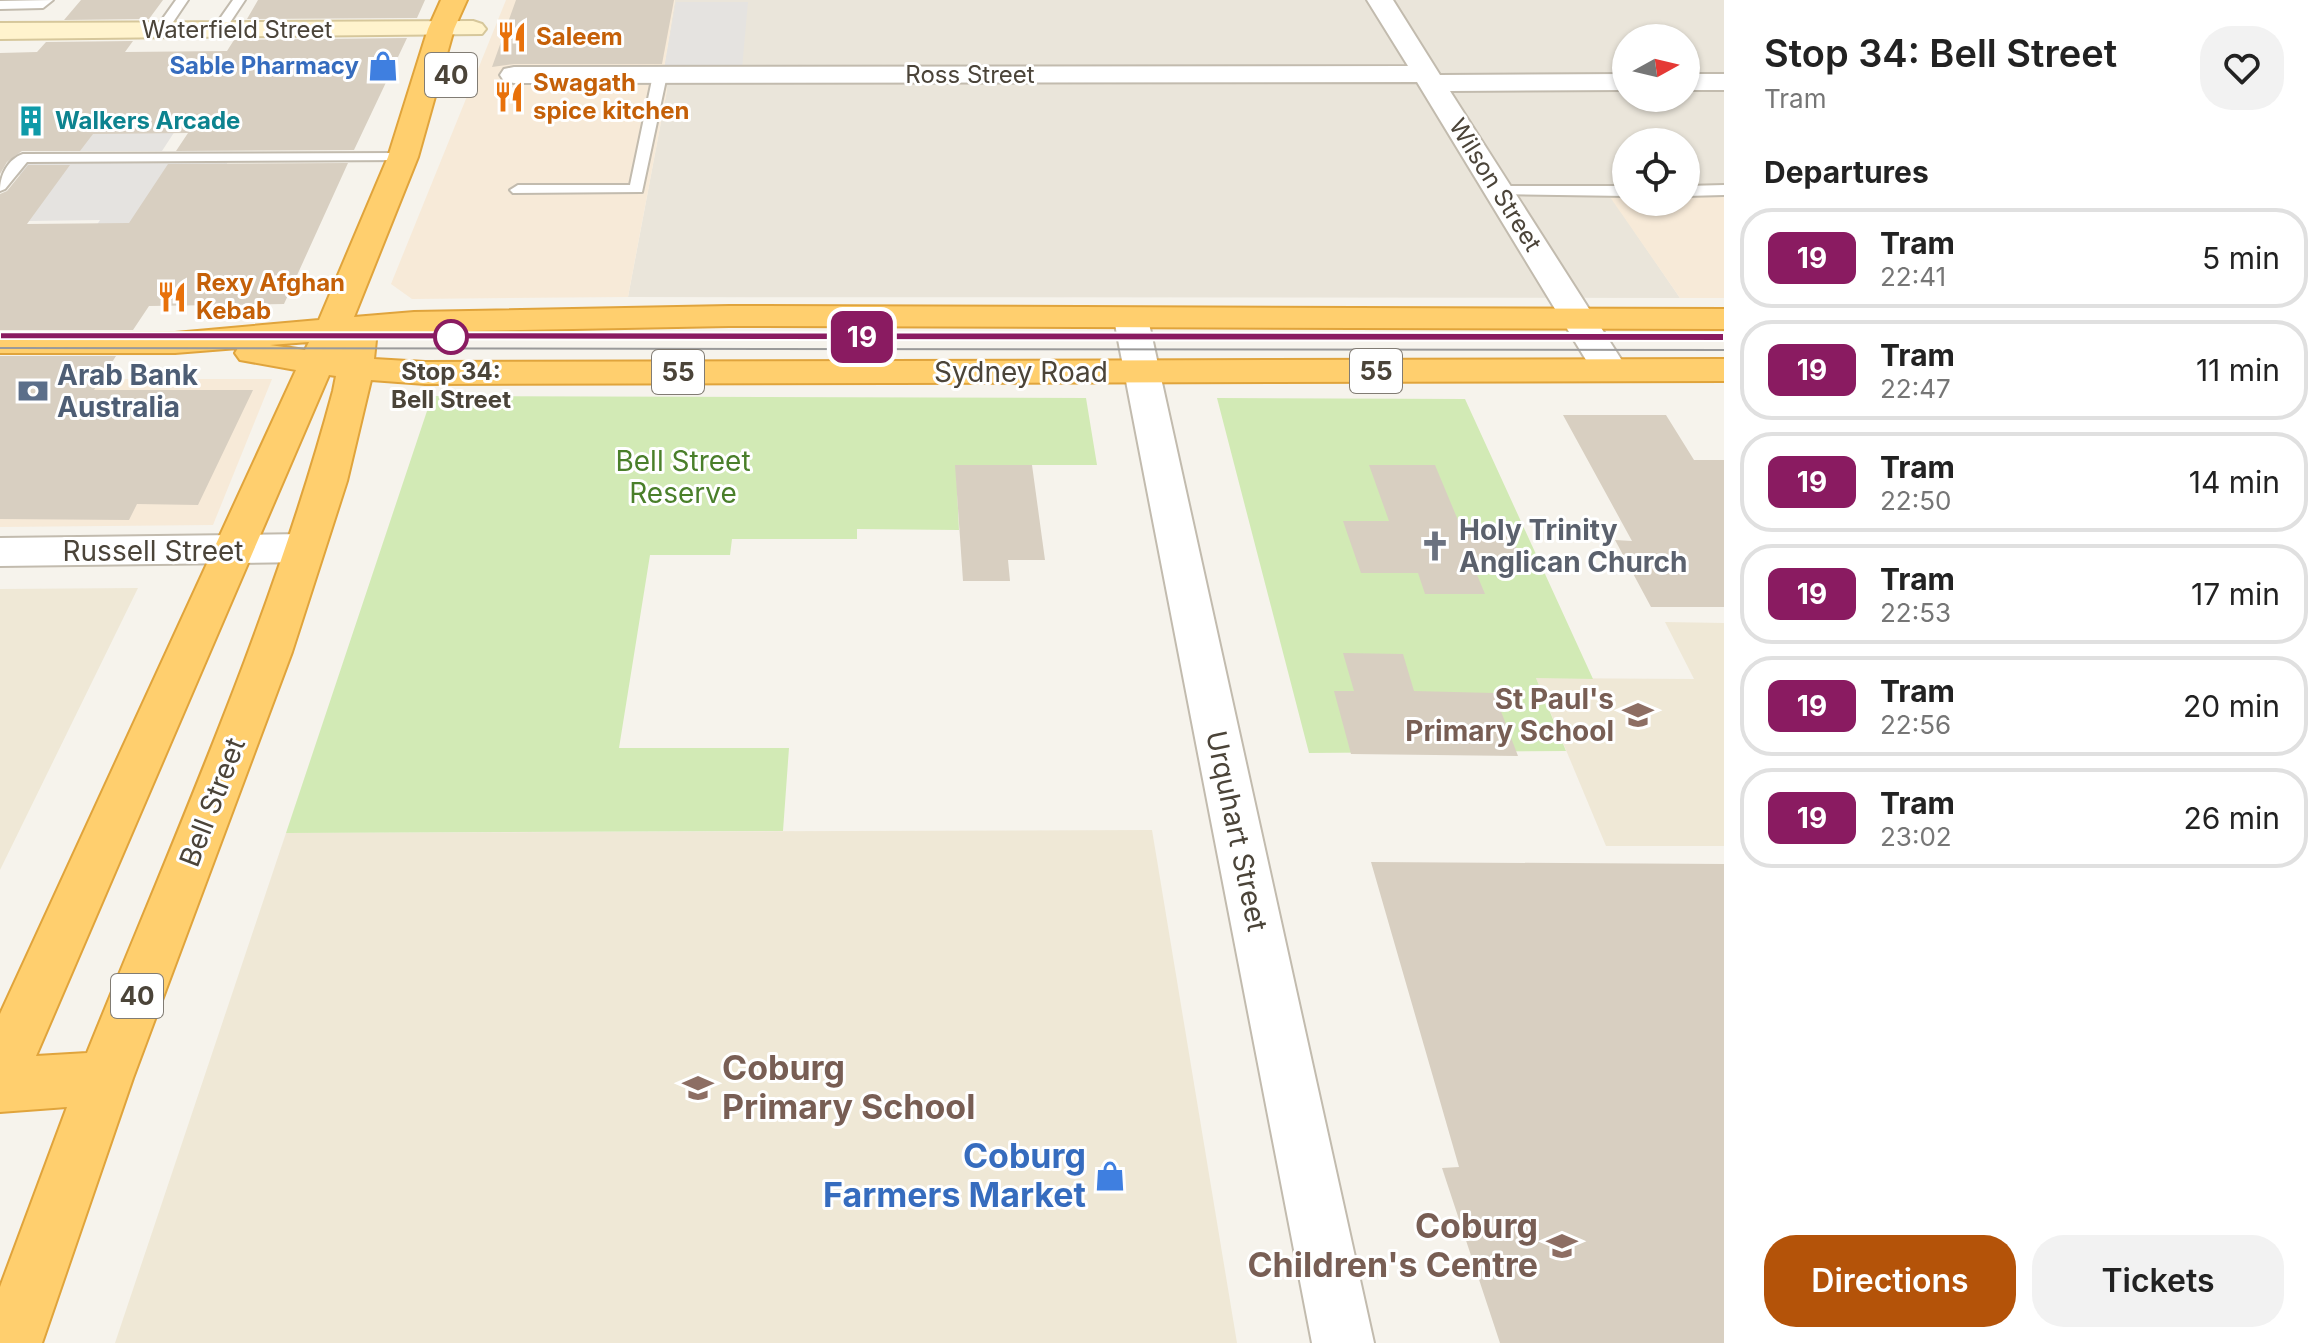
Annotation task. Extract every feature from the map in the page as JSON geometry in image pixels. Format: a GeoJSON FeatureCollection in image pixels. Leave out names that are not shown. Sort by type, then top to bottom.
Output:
{"type":"FeatureCollection","features":[{"type":"Feature","properties":{"kind":"highway","name":"Bell Street"},"geometry":{"type":"LineString","coordinates":[[0,1075],[316,364],[346,327],[367,250],[405,151],[441,29],[454,0]]}},
{"type":"Feature","properties":{"kind":"highway","name":"Bell Street"},"geometry":{"type":"LineString","coordinates":[[405,151],[469,39]]}},
{"type":"Feature","properties":{"kind":"highway","name":"Sydney Road"},"geometry":{"type":"LineString","coordinates":[[0,343],[175,343],[444,320],[729,316],[1724,319]]}},
{"type":"Feature","properties":{"kind":"highway","name":"Bell Street"},"geometry":{"type":"LineString","coordinates":[[11,1343],[105,1078],[270,652],[328,481],[355,368],[346,327]]}},
{"type":"Feature","properties":{"kind":"highway","name":"Sydney Road"},"geometry":{"type":"LineString","coordinates":[[175,343],[316,364],[444,373],[1724,370]]}},
{"type":"Feature","properties":{"kind":"highway"},"geometry":{"type":"LineString","coordinates":[[0,1085],[105,1078]]}},
{"type":"Feature","properties":{"kind":"street","name":"Wilson Street"},"geometry":{"type":"LineString","coordinates":[[1380,0],[1610,370]]}},
{"type":"Feature","properties":{"kind":"street","name":"Waterfield Street"},"geometry":{"type":"LineString","coordinates":[[0,31],[441,29],[469,39]]}},
{"type":"Feature","properties":{"kind":"street","name":"Ross Street"},"geometry":{"type":"LineString","coordinates":[[514,75],[1612,82]]}},
{"type":"Feature","properties":{"kind":"street"},"geometry":{"type":"LineString","coordinates":[[1700,82],[1724,82]]}},
{"type":"Feature","properties":{"kind":"street","name":"Urquhart Street"},"geometry":{"type":"LineString","coordinates":[[1131,319],[1343,1343]]}},
{"type":"Feature","properties":{"kind":"street","name":"Russell Street"},"geometry":{"type":"LineString","coordinates":[[0,552],[305,548]]}},
{"type":"Feature","properties":{"kind":"lane"},"geometry":{"type":"LineString","coordinates":[[2,7],[43,4],[47,0]]}},
{"type":"Feature","properties":{"kind":"lane"},"geometry":{"type":"LineString","coordinates":[[160,31],[182,0]]}},
{"type":"Feature","properties":{"kind":"lane"},"geometry":{"type":"LineString","coordinates":[[218,30],[239,0]]}},
{"type":"Feature","properties":{"kind":"lane"},"geometry":{"type":"LineString","coordinates":[[518,190],[637,189],[660,75]]}},
{"type":"Feature","properties":{"kind":"lane"},"geometry":{"type":"LineString","coordinates":[[0,186],[23,158],[405,151]]}},
{"type":"Feature","properties":{"kind":"lane"},"geometry":{"type":"LineString","coordinates":[[1700,191],[1724,190]]}},
{"type":"Feature","properties":{"kind":"lane"},"geometry":{"type":"LineString","coordinates":[[1499,191],[1612,191]]}},
{"type":"Feature","properties":{"kind":"shaded area"},"geometry":{"type":"Polygon","coordinates":[[[506,0],[675,0],[664,69],[667,90],[628,297],[412,299],[391,284],[506,0]]]}},
{"type":"Feature","properties":{"kind":"shaded area"},"geometry":{"type":"Polygon","coordinates":[[[675,0],[1724,0],[1724,197],[1700,197],[1700,128],[1612,128],[1612,216],[1624,216],[1680,298],[628,297],[667,90],[664,69],[675,0]]]}},
{"type":"Feature","properties":{"kind":"shaded area"},"geometry":{"type":"Polygon","coordinates":[[[676,2],[748,2],[742,69],[664,69],[676,2]]]}},
{"type":"Feature","properties":{"kind":"shaded area"},"geometry":{"type":"Polygon","coordinates":[[[87,84],[175,131],[162,151],[35,151],[87,84]]]}},
{"type":"Feature","properties":{"kind":"shaded area"},"geometry":{"type":"Polygon","coordinates":[[[228,162],[221,174],[149,237],[89,237],[100,220],[28,221],[59,175],[17,175],[27,163],[228,162]]]}},
{"type":"Feature","properties":{"kind":"shaded area"},"geometry":{"type":"Polygon","coordinates":[[[1700,197],[1724,197],[1724,298],[1680,298],[1623,216],[1700,216],[1700,197]]]}},
{"type":"Feature","properties":{"kind":"shaded area"},"geometry":{"type":"Polygon","coordinates":[[[0,379],[272,379],[213,525],[0,527],[0,379]]]}},
{"type":"Feature","properties":{"kind":"shaded area"},"geometry":{"type":"Polygon","coordinates":[[[138,588],[0,870],[0,589],[138,588]]]}},
{"type":"Feature","properties":{"kind":"shaded area","name":"St Paul's Primary School"},"geometry":{"type":"Polygon","coordinates":[[[1665,622],[1724,623],[1724,846],[1606,846],[1536,678],[1694,679],[1665,622]]]}},
{"type":"Feature","properties":{"kind":"shaded area","name":"Coburg Primary School"},"geometry":{"type":"Polygon","coordinates":[[[1152,830],[1237,1343],[115,1343],[286,833],[1152,830]]]}},
{"type":"Feature","properties":{"kind":"green space","name":"Bell Street Reserve"},"geometry":{"type":"Polygon","coordinates":[[[432,396],[1086,398],[1097,465],[956,465],[959,530],[857,529],[857,539],[732,539],[730,555],[650,555],[619,748],[789,748],[783,831],[286,833],[432,396]]]}},
{"type":"Feature","properties":{"kind":"green space"},"geometry":{"type":"Polygon","coordinates":[[[1217,398],[1465,399],[1593,679],[1536,678],[1566,751],[1309,753],[1217,398]]]}},
{"type":"Feature","properties":{"kind":"building"},"geometry":{"type":"Polygon","coordinates":[[[81,0],[163,0],[149,19],[64,20],[81,0]]]}},
{"type":"Feature","properties":{"kind":"building"},"geometry":{"type":"Polygon","coordinates":[[[258,0],[425,0],[417,18],[247,19],[258,0]]]}},
{"type":"Feature","properties":{"kind":"building"},"geometry":{"type":"Polygon","coordinates":[[[516,0],[674,0],[662,64],[514,64],[492,67],[516,0]]]}},
{"type":"Feature","properties":{"kind":"building"},"geometry":{"type":"Polygon","coordinates":[[[407,38],[354,150],[176,151],[188,133],[93,134],[80,151],[22,151],[7,162],[0,174],[0,53],[37,52],[46,42],[133,41],[125,52],[227,51],[234,40],[407,38]]]}},
{"type":"Feature","properties":{"kind":"building"},"geometry":{"type":"Polygon","coordinates":[[[348,163],[284,304],[149,306],[133,330],[0,330],[0,194],[7,191],[28,165],[70,165],[27,224],[129,223],[168,164],[348,163]]]}},
{"type":"Feature","properties":{"kind":"building"},"geometry":{"type":"Polygon","coordinates":[[[0,356],[116,356],[94,390],[253,390],[198,505],[137,504],[129,520],[0,519],[0,356]]]}},
{"type":"Feature","properties":{"kind":"building"},"geometry":{"type":"Polygon","coordinates":[[[1563,415],[1666,415],[1694,460],[1724,460],[1724,607],[1651,607],[1615,540],[1632,541],[1563,415]]]}},
{"type":"Feature","properties":{"kind":"building"},"geometry":{"type":"Polygon","coordinates":[[[955,465],[1032,465],[1045,560],[1008,560],[1010,581],[963,581],[955,465]]]}},
{"type":"Feature","properties":{"kind":"building"},"geometry":{"type":"Polygon","coordinates":[[[1369,465],[1435,465],[1460,525],[1506,525],[1527,571],[1475,570],[1485,594],[1425,594],[1418,573],[1361,573],[1343,521],[1389,521],[1369,465]]]}},
{"type":"Feature","properties":{"kind":"building"},"geometry":{"type":"Polygon","coordinates":[[[1343,653],[1403,654],[1414,691],[1494,693],[1518,756],[1351,754],[1334,691],[1354,691],[1343,653]]]}},
{"type":"Feature","properties":{"kind":"building"},"geometry":{"type":"Polygon","coordinates":[[[1371,862],[1724,864],[1724,1343],[1500,1343],[1442,1168],[1459,1167],[1371,862]]]}},
{"type":"Feature","properties":{"kind":"tram line"},"geometry":{"type":"LineString","coordinates":[[0,336],[1724,337]]}},
{"type":"Feature","properties":{"kind":"tram line","name":"19"},"geometry":{"type":"LineString","coordinates":[[0,336],[1724,337]]}},
{"type":"Feature","properties":{"kind":"tram line"},"geometry":{"type":"LineString","coordinates":[[0,348],[1724,350]]}},
{"type":"Feature","properties":{"kind":"place","name":"Saleem"},"geometry":{"type":"Point","coordinates":[512,37]}},
{"type":"Feature","properties":{"kind":"place","name":"Sable Pharmacy"},"geometry":{"type":"Point","coordinates":[383,66]}},
{"type":"Feature","properties":{"kind":"place","name":"Swagath spice kitchen"},"geometry":{"type":"Point","coordinates":[509,97]}},
{"type":"Feature","properties":{"kind":"place","name":"Walkers Arcade"},"geometry":{"type":"Point","coordinates":[31,121]}},
{"type":"Feature","properties":{"kind":"place","name":"Rexy Afghan Kebab"},"geometry":{"type":"Point","coordinates":[172,297]}},
{"type":"Feature","properties":{"kind":"place","name":"Stop 34: Bell Street"},"geometry":{"type":"Point","coordinates":[451,337]}},
{"type":"Feature","properties":{"kind":"place","name":"Arab Bank Australia"},"geometry":{"type":"Point","coordinates":[33,391]}},
{"type":"Feature","properties":{"kind":"place","name":"Holy Trinity Anglican Church"},"geometry":{"type":"Point","coordinates":[1435,546]}},
{"type":"Feature","properties":{"kind":"place","name":"St Paul's Primary School"},"geometry":{"type":"Point","coordinates":[1638,715]}},
{"type":"Feature","properties":{"kind":"place","name":"Coburg Primary School"},"geometry":{"type":"Point","coordinates":[698,1088]}},
{"type":"Feature","properties":{"kind":"place","name":"Coburg Farmers Market"},"geometry":{"type":"Point","coordinates":[1110,1176]}},
{"type":"Feature","properties":{"kind":"place","name":"Coburg Children's Centre"},"geometry":{"type":"Point","coordinates":[1562,1246]}}]}
